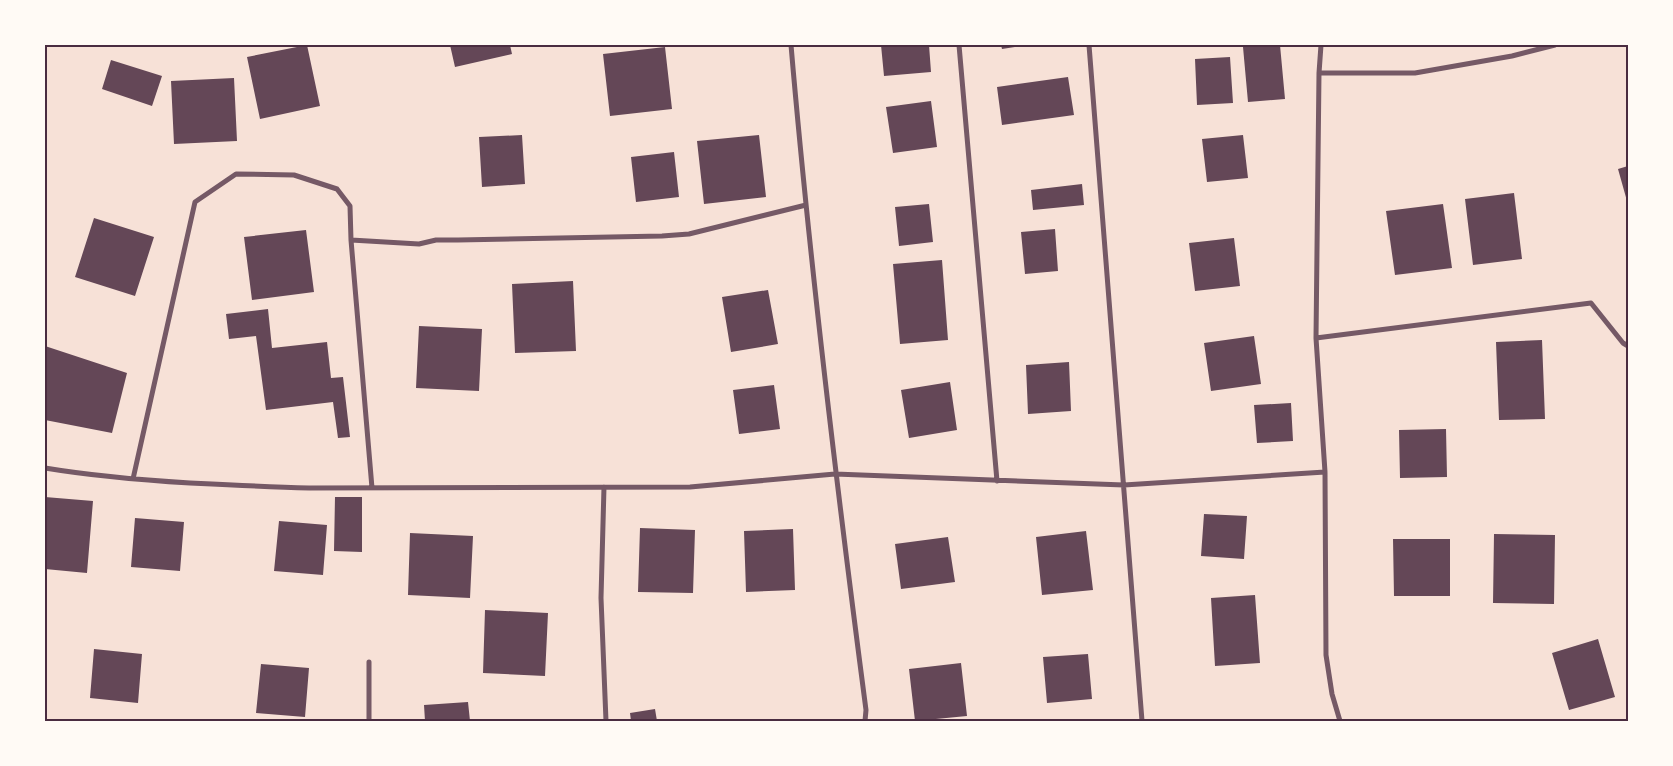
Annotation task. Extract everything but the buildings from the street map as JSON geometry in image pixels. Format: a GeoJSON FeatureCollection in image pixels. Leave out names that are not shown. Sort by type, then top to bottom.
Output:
{"type":"FeatureCollection","features":[{"type":"Feature","properties":{"kind":"street"},"geometry":{"type":"LineString","coordinates":[[791,45],[835,474],[866,710],[865,721]]}},
{"type":"Feature","properties":{"kind":"street"},"geometry":{"type":"LineString","coordinates":[[959,45],[997,481]]}},
{"type":"Feature","properties":{"kind":"street"},"geometry":{"type":"LineString","coordinates":[[1089,45],[1142,721]]}},
{"type":"Feature","properties":{"kind":"street"},"geometry":{"type":"LineString","coordinates":[[1321,45],[1319,74],[1316,338],[1325,472],[1326,655],[1332,694],[1340,721]]}},
{"type":"Feature","properties":{"kind":"street"},"geometry":{"type":"LineString","coordinates":[[1319,74],[1415,73],[1512,56],[1555,45]]}},
{"type":"Feature","properties":{"kind":"street"},"geometry":{"type":"LineString","coordinates":[[133,479],[195,202],[236,174],[294,175],[337,189],[350,206],[351,240],[372,488]]}},
{"type":"Feature","properties":{"kind":"street"},"geometry":{"type":"LineString","coordinates":[[351,240],[419,244],[436,240],[689,234],[806,205]]}},
{"type":"Feature","properties":{"kind":"street"},"geometry":{"type":"LineString","coordinates":[[1316,338],[1591,303],[1623,343],[1628,346]]}},
{"type":"Feature","properties":{"kind":"street"},"geometry":{"type":"LineString","coordinates":[[45,468],[80,474],[133,479],[269,487],[372,488],[690,487],[835,474],[1124,485],[1325,472]]}},
{"type":"Feature","properties":{"kind":"street"},"geometry":{"type":"LineString","coordinates":[[604,487],[602,598],[606,721]]}},
{"type":"Feature","properties":{"kind":"street"},"geometry":{"type":"LineString","coordinates":[[369,662],[369,721]]}}]}
